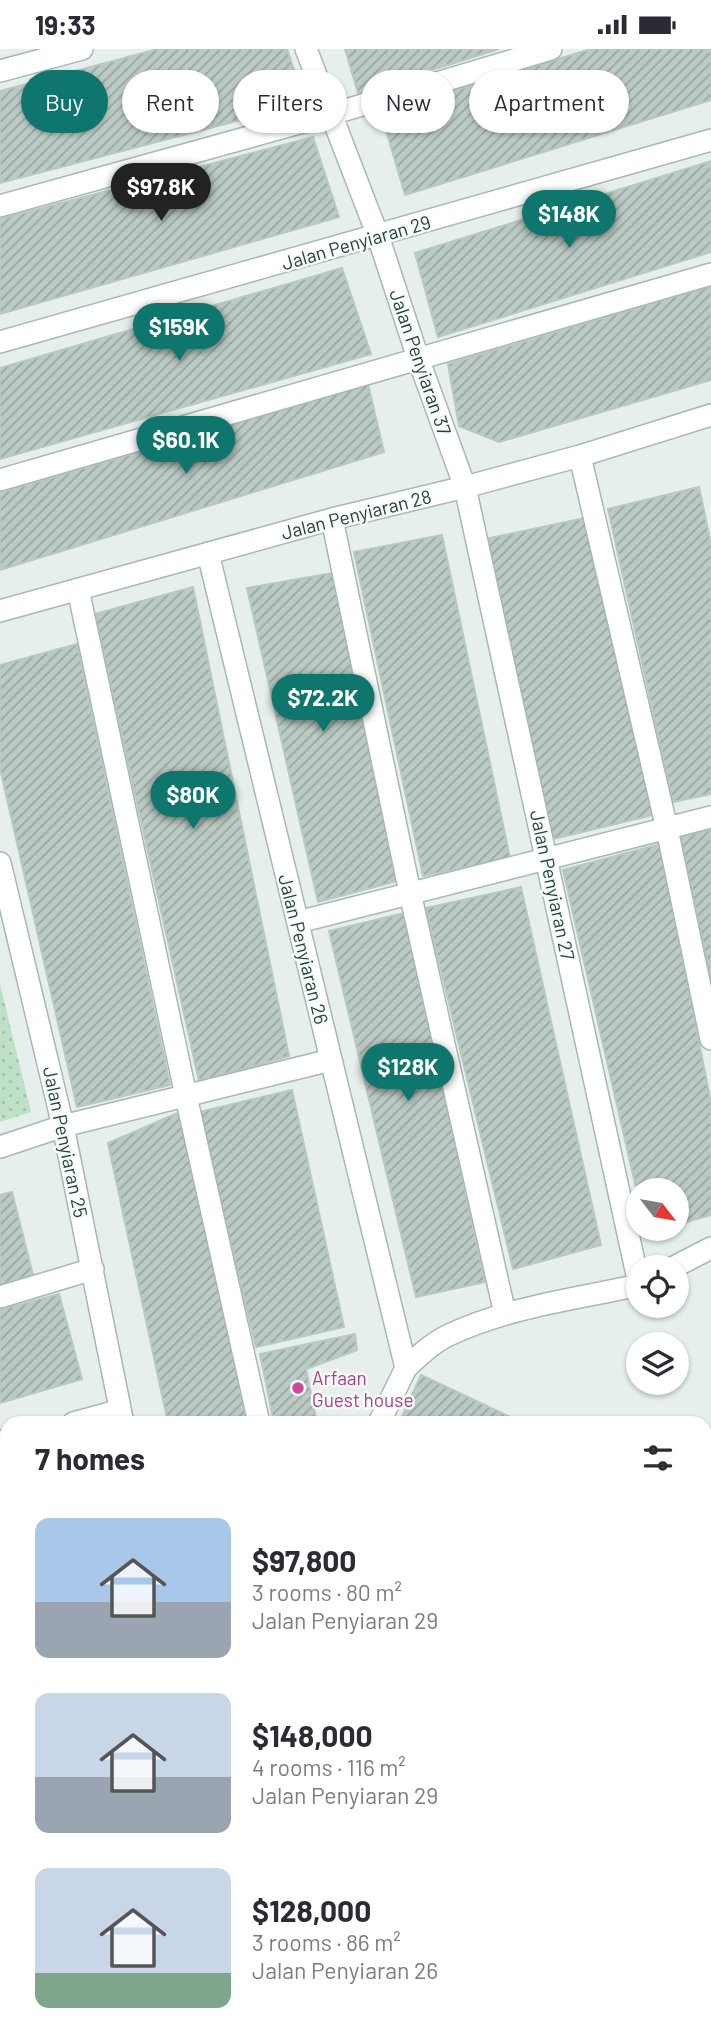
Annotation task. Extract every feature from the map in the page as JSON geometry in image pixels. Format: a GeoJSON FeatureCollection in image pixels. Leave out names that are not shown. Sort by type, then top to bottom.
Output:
{"type":"FeatureCollection","features":[{"type":"Feature","properties":{"kind":"street"},"geometry":{"type":"LineString","coordinates":[[0,71],[82,49]]}},
{"type":"Feature","properties":{"kind":"street","name":"Jalan Penyiaran 37"},"geometry":{"type":"LineString","coordinates":[[306,49],[314,70]]}},
{"type":"Feature","properties":{"kind":"street"},"geometry":{"type":"LineString","coordinates":[[347,110],[551,49]]}},
{"type":"Feature","properties":{"kind":"street"},"geometry":{"type":"LineString","coordinates":[[0,206],[263,133]]}},
{"type":"Feature","properties":{"kind":"street","name":"Jalan Penyiaran 37"},"geometry":{"type":"LineString","coordinates":[[339,133],[465,487]]}},
{"type":"Feature","properties":{"kind":"street","name":"Jalan Penyiaran 29"},"geometry":{"type":"LineString","coordinates":[[0,342],[711,140]]}},
{"type":"Feature","properties":{"kind":"street"},"geometry":{"type":"LineString","coordinates":[[0,480],[711,274]]}},
{"type":"Feature","properties":{"kind":"street","name":"Jalan Penyiaran 28"},"geometry":{"type":"LineString","coordinates":[[0,611],[331,519],[580,456],[711,415]]}},
{"type":"Feature","properties":{"kind":"street"},"geometry":{"type":"LineString","coordinates":[[580,456],[667,829],[711,1039]]}},
{"type":"Feature","properties":{"kind":"street","name":"Jalan Penyiaran 27"},"geometry":{"type":"LineString","coordinates":[[465,487],[633,1255]]}},
{"type":"Feature","properties":{"kind":"street"},"geometry":{"type":"LineString","coordinates":[[331,519],[410,893],[505,1314]]}},
{"type":"Feature","properties":{"kind":"street","name":"Jalan Penyiaran 26"},"geometry":{"type":"LineString","coordinates":[[208,553],[406,1369]]}},
{"type":"Feature","properties":{"kind":"street"},"geometry":{"type":"LineString","coordinates":[[79,589],[186,1096],[257,1416]]}},
{"type":"Feature","properties":{"kind":"street"},"geometry":{"type":"LineString","coordinates":[[298,922],[711,817]]}},
{"type":"Feature","properties":{"kind":"street","name":"Jalan Penyiaran 25"},"geometry":{"type":"LineString","coordinates":[[0,863],[63,1126],[121,1416]]}},
{"type":"Feature","properties":{"kind":"street"},"geometry":{"type":"LineString","coordinates":[[0,1147],[63,1126],[331,1061]]}},
{"type":"Feature","properties":{"kind":"street"},"geometry":{"type":"LineString","coordinates":[[689,1259],[711,1248]]}},
{"type":"Feature","properties":{"kind":"street"},"geometry":{"type":"LineString","coordinates":[[0,1297],[93,1269]]}},
{"type":"Feature","properties":{"kind":"street","name":"Jalan Penyiaran 27"},"geometry":{"type":"LineString","coordinates":[[406,1369],[428,1347],[448,1335],[505,1314],[626,1288]]}},
{"type":"Feature","properties":{"kind":"street"},"geometry":{"type":"LineString","coordinates":[[382,1416],[406,1369]]}},
{"type":"Feature","properties":{"kind":"green space"},"geometry":{"type":"Polygon","coordinates":[[[0,984],[31,1112],[0,1122],[0,984]]]}},
{"type":"Feature","properties":{"kind":"building"},"geometry":{"type":"Polygon","coordinates":[[[158,49],[287,49],[294,70],[233,70],[233,122],[219,126],[219,70],[122,70],[122,133],[191,133],[0,183],[0,91],[21,85],[21,133],[108,133],[108,70],[79,70],[158,49]]]}},
{"type":"Feature","properties":{"kind":"building"},"geometry":{"type":"Polygon","coordinates":[[[345,49],[499,49],[432,70],[361,70],[361,92],[358,93],[345,49]]]}},
{"type":"Feature","properties":{"kind":"building"},"geometry":{"type":"Polygon","coordinates":[[[591,49],[711,49],[711,100],[629,125],[629,70],[522,70],[591,49]]]}},
{"type":"Feature","properties":{"kind":"building"},"geometry":{"type":"Polygon","coordinates":[[[469,86],[469,133],[605,133],[405,195],[387,133],[455,133],[455,90],[469,86]]]}},
{"type":"Feature","properties":{"kind":"building"},"geometry":{"type":"Polygon","coordinates":[[[313,137],[339,217],[0,314],[0,219],[313,137]]]}},
{"type":"Feature","properties":{"kind":"building"},"geometry":{"type":"Polygon","coordinates":[[[711,161],[711,252],[438,337],[415,253],[711,161]]]}},
{"type":"Feature","properties":{"kind":"building"},"geometry":{"type":"Polygon","coordinates":[[[342,268],[371,354],[0,459],[0,368],[342,268]]]}},
{"type":"Feature","properties":{"kind":"building"},"geometry":{"type":"Polygon","coordinates":[[[711,286],[711,380],[499,442],[459,426],[448,364],[711,286]]]}},
{"type":"Feature","properties":{"kind":"building"},"geometry":{"type":"Polygon","coordinates":[[[368,384],[384,452],[0,570],[0,493],[368,384]]]}},
{"type":"Feature","properties":{"kind":"building"},"geometry":{"type":"Polygon","coordinates":[[[699,487],[711,544],[711,794],[673,802],[608,509],[699,487]]]}},
{"type":"Feature","properties":{"kind":"building"},"geometry":{"type":"Polygon","coordinates":[[[585,518],[657,814],[553,839],[485,539],[585,518]]]}},
{"type":"Feature","properties":{"kind":"building"},"geometry":{"type":"Polygon","coordinates":[[[442,535],[510,858],[423,876],[354,552],[442,535]]]}},
{"type":"Feature","properties":{"kind":"building"},"geometry":{"type":"Polygon","coordinates":[[[333,573],[397,881],[318,902],[247,588],[333,573]]]}},
{"type":"Feature","properties":{"kind":"building"},"geometry":{"type":"Polygon","coordinates":[[[193,587],[289,1056],[199,1081],[95,614],[193,587]]]}},
{"type":"Feature","properties":{"kind":"building"},"geometry":{"type":"Polygon","coordinates":[[[77,644],[170,1085],[77,1107],[0,768],[0,665],[77,644]]]}},
{"type":"Feature","properties":{"kind":"building"},"geometry":{"type":"Polygon","coordinates":[[[711,830],[711,979],[680,837],[711,830]]]}},
{"type":"Feature","properties":{"kind":"building"},"geometry":{"type":"Polygon","coordinates":[[[660,844],[711,1103],[711,1215],[690,1221],[690,1178],[634,1178],[563,870],[660,844]]]}},
{"type":"Feature","properties":{"kind":"building"},"geometry":{"type":"Polygon","coordinates":[[[521,887],[601,1245],[513,1269],[426,908],[521,887]]]}},
{"type":"Feature","properties":{"kind":"building"},"geometry":{"type":"Polygon","coordinates":[[[405,913],[485,1282],[416,1297],[329,931],[405,913]]]}},
{"type":"Feature","properties":{"kind":"building"},"geometry":{"type":"Polygon","coordinates":[[[292,1090],[344,1327],[256,1347],[199,1112],[292,1090]]]}},
{"type":"Feature","properties":{"kind":"building"},"geometry":{"type":"Polygon","coordinates":[[[180,1112],[246,1416],[166,1416],[108,1143],[180,1112]]]}},
{"type":"Feature","properties":{"kind":"building"},"geometry":{"type":"Polygon","coordinates":[[[12,1192],[33,1275],[0,1285],[0,1195],[12,1192]]]}},
{"type":"Feature","properties":{"kind":"building"},"geometry":{"type":"Polygon","coordinates":[[[59,1294],[82,1379],[0,1403],[0,1310],[59,1294]]]}},
{"type":"Feature","properties":{"kind":"building","name":"Arfaan Guest house"},"geometry":{"type":"Polygon","coordinates":[[[355,1334],[357,1350],[306,1369],[316,1416],[273,1416],[260,1354],[355,1334]]]}},
{"type":"Feature","properties":{"kind":"building"},"geometry":{"type":"Polygon","coordinates":[[[421,1375],[508,1416],[402,1416],[421,1375]]]}},
{"type":"Feature","properties":{"kind":"place","name":"Arfaan Guest house"},"geometry":{"type":"Point","coordinates":[298,1388]}}]}
